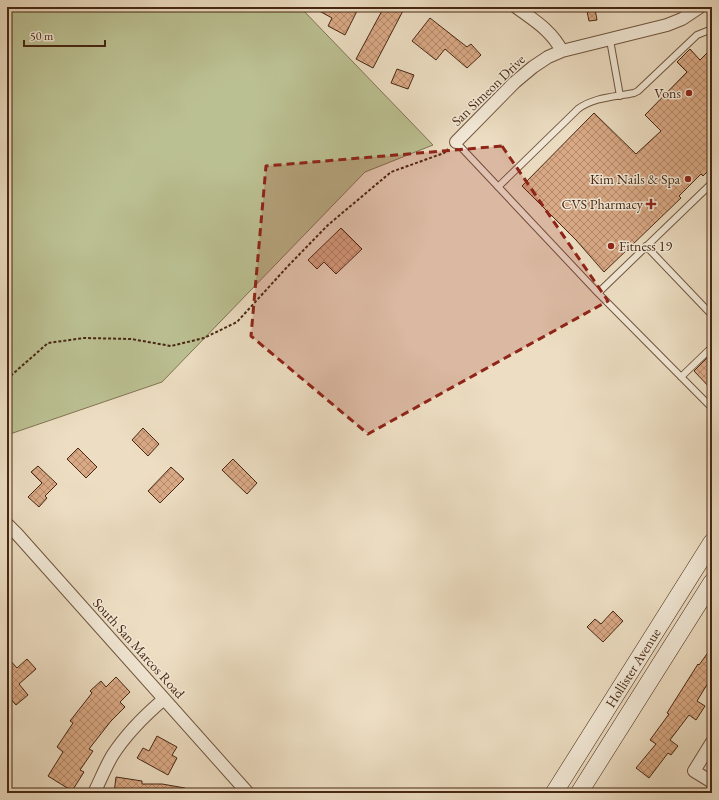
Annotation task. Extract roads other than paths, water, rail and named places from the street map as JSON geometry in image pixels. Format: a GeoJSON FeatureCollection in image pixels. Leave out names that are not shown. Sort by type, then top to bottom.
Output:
{"type":"FeatureCollection","features":[{"type":"Feature","properties":{"kind":"main road","name":"Hollister Avenue"},"geometry":{"type":"LineString","coordinates":[[554,793],[712,542]]}},
{"type":"Feature","properties":{"kind":"main road","name":"Hollister Avenue"},"geometry":{"type":"LineString","coordinates":[[579,793],[712,582]]}},
{"type":"Feature","properties":{"kind":"street"},"geometry":{"type":"LineString","coordinates":[[516,7],[540,25],[555,39],[562,51]]}},
{"type":"Feature","properties":{"kind":"street","name":"San Simeon Drive"},"geometry":{"type":"LineString","coordinates":[[456,142],[515,82],[534,66],[548,57],[562,51],[667,25],[682,19],[700,7]]}},
{"type":"Feature","properties":{"kind":"street","name":"South San Marcos Road"},"geometry":{"type":"LineString","coordinates":[[7,524],[248,793]]}},
{"type":"Feature","properties":{"kind":"street"},"geometry":{"type":"LineString","coordinates":[[94,793],[112,757],[131,729],[150,710],[164,699]]}},
{"type":"Feature","properties":{"kind":"street"},"geometry":{"type":"LineString","coordinates":[[712,742],[694,771],[712,782]]}},
{"type":"Feature","properties":{"kind":"lane"},"geometry":{"type":"LineString","coordinates":[[498,187],[587,102],[638,91],[697,35],[712,29]]}},
{"type":"Feature","properties":{"kind":"lane"},"geometry":{"type":"LineString","coordinates":[[610,40],[620,96]]}},
{"type":"Feature","properties":{"kind":"lane"},"geometry":{"type":"LineString","coordinates":[[456,142],[598,293],[712,408]]}},
{"type":"Feature","properties":{"kind":"lane"},"geometry":{"type":"LineString","coordinates":[[598,293],[712,183]]}},
{"type":"Feature","properties":{"kind":"lane"},"geometry":{"type":"LineString","coordinates":[[646,246],[711,312]]}},
{"type":"Feature","properties":{"kind":"lane"},"geometry":{"type":"LineString","coordinates":[[681,377],[712,347]]}},
{"type":"Feature","properties":{"kind":"place","name":"Vons"},"geometry":{"type":"Point","coordinates":[689,93]}},
{"type":"Feature","properties":{"kind":"place","name":"Kim Nails & Spa"},"geometry":{"type":"Point","coordinates":[688,179]}},
{"type":"Feature","properties":{"kind":"place","name":"CVS Pharmacy"},"geometry":{"type":"Point","coordinates":[651,204]}},
{"type":"Feature","properties":{"kind":"place","name":"Fitness 19"},"geometry":{"type":"Point","coordinates":[611,246]}}]}
